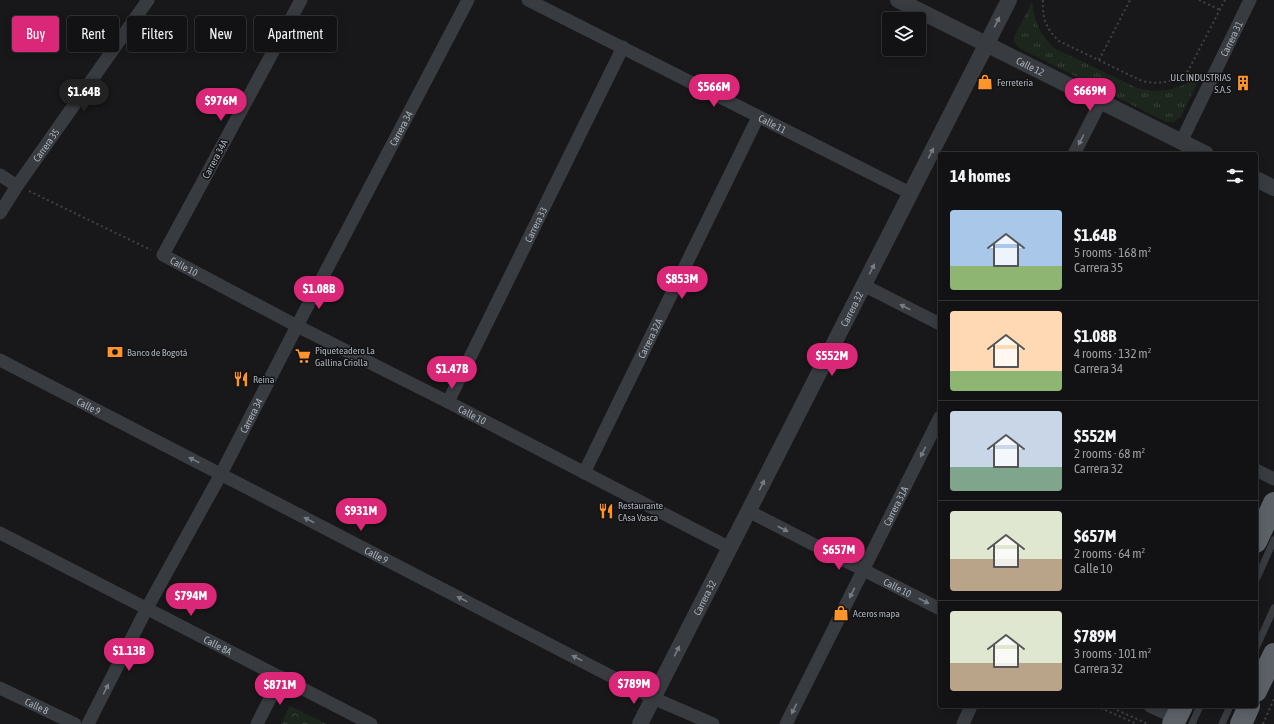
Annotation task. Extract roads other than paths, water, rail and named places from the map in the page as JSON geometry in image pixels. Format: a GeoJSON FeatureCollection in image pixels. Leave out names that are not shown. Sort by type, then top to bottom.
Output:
{"type":"FeatureCollection","features":[{"type":"Feature","properties":{"kind":"highway"},"geometry":{"type":"LineString","coordinates":[[1258,538],[1274,503]]}},
{"type":"Feature","properties":{"kind":"highway"},"geometry":{"type":"LineString","coordinates":[[1258,687],[1274,654]]}},
{"type":"Feature","properties":{"kind":"highway"},"geometry":{"type":"LineString","coordinates":[[1240,724],[1248,708]]}},
{"type":"Feature","properties":{"kind":"street","name":"Carrera 35"},"geometry":{"type":"LineString","coordinates":[[0,212],[148,0]]}},
{"type":"Feature","properties":{"kind":"street","name":"Carrera 34A"},"geometry":{"type":"LineString","coordinates":[[163,255],[301,0]]}},
{"type":"Feature","properties":{"kind":"street","name":"Carrera 34"},"geometry":{"type":"LineString","coordinates":[[88,724],[147,608],[220,474],[296,326],[468,0]]}},
{"type":"Feature","properties":{"kind":"street","name":"Calle 11"},"geometry":{"type":"LineString","coordinates":[[528,0],[910,193]]}},
{"type":"Feature","properties":{"kind":"street","name":"Calle 12"},"geometry":{"type":"LineString","coordinates":[[898,0],[1202,152]]}},
{"type":"Feature","properties":{"kind":"street","name":"Carrera 32"},"geometry":{"type":"LineString","coordinates":[[640,724],[1009,0]]}},
{"type":"Feature","properties":{"kind":"street","name":"Carrera 31"},"geometry":{"type":"LineString","coordinates":[[1181,142],[1250,0]]}},
{"type":"Feature","properties":{"kind":"street","name":"Carrera 33"},"geometry":{"type":"LineString","coordinates":[[448,402],[623,47]]}},
{"type":"Feature","properties":{"kind":"street"},"geometry":{"type":"LineString","coordinates":[[1075,152],[1100,102]]}},
{"type":"Feature","properties":{"kind":"street","name":"Carrera 32A"},"geometry":{"type":"LineString","coordinates":[[584,473],[758,117]]}},
{"type":"Feature","properties":{"kind":"street"},"geometry":{"type":"LineString","coordinates":[[0,175],[17,186]]}},
{"type":"Feature","properties":{"kind":"street"},"geometry":{"type":"LineString","coordinates":[[1258,180],[1274,188]]}},
{"type":"Feature","properties":{"kind":"street","name":"Calle 10"},"geometry":{"type":"LineString","coordinates":[[163,255],[296,326],[448,402],[730,548]]}},
{"type":"Feature","properties":{"kind":"street"},"geometry":{"type":"LineString","coordinates":[[863,285],[938,323]]}},
{"type":"Feature","properties":{"kind":"street","name":"Calle 9"},"geometry":{"type":"LineString","coordinates":[[0,360],[653,698],[713,724]]}},
{"type":"Feature","properties":{"kind":"street","name":"Carrera 31A"},"geometry":{"type":"LineString","coordinates":[[786,724],[938,421]]}},
{"type":"Feature","properties":{"kind":"street"},"geometry":{"type":"LineString","coordinates":[[1258,471],[1274,479]]}},
{"type":"Feature","properties":{"kind":"street","name":"Calle 10"},"geometry":{"type":"LineString","coordinates":[[748,511],[938,608]]}},
{"type":"Feature","properties":{"kind":"street","name":"Calle 8A"},"geometry":{"type":"LineString","coordinates":[[0,533],[371,724]]}},
{"type":"Feature","properties":{"kind":"street"},"geometry":{"type":"LineString","coordinates":[[257,724],[281,677]]}},
{"type":"Feature","properties":{"kind":"street","name":"Calle 8"},"geometry":{"type":"LineString","coordinates":[[0,688],[75,724]]}},
{"type":"Feature","properties":{"kind":"street"},"geometry":{"type":"LineString","coordinates":[[963,724],[970,708]]}},
{"type":"Feature","properties":{"kind":"street"},"geometry":{"type":"LineString","coordinates":[[1155,708],[1181,718]]}},
{"type":"Feature","properties":{"kind":"lane"},"geometry":{"type":"LineString","coordinates":[[1258,576],[1274,540]]}},
{"type":"Feature","properties":{"kind":"lane"},"geometry":{"type":"LineString","coordinates":[[1258,644],[1274,608]]}},
{"type":"Feature","properties":{"kind":"lane"},"geometry":{"type":"LineString","coordinates":[[1181,718],[1197,708]]}},
{"type":"Feature","properties":{"kind":"lane"},"geometry":{"type":"LineString","coordinates":[[1222,724],[1229,708]]}},
{"type":"Feature","properties":{"kind":"place","name":"Ferreteria"},"geometry":{"type":"Point","coordinates":[985,82]}},
{"type":"Feature","properties":{"kind":"place","name":"ULC INDUSTRIAS S.A.S"},"geometry":{"type":"Point","coordinates":[1243,83]}},
{"type":"Feature","properties":{"kind":"place","name":"Banco de Bogotá"},"geometry":{"type":"Point","coordinates":[115,352]}},
{"type":"Feature","properties":{"kind":"place","name":"Piqueteadero La Gallina Criolla"},"geometry":{"type":"Point","coordinates":[303,356]}},
{"type":"Feature","properties":{"kind":"place","name":"Reina"},"geometry":{"type":"Point","coordinates":[241,379]}},
{"type":"Feature","properties":{"kind":"place","name":"Restaurante CAsa Vasca"},"geometry":{"type":"Point","coordinates":[606,511]}},
{"type":"Feature","properties":{"kind":"place","name":"Aceros mapa"},"geometry":{"type":"Point","coordinates":[841,613]}}]}
